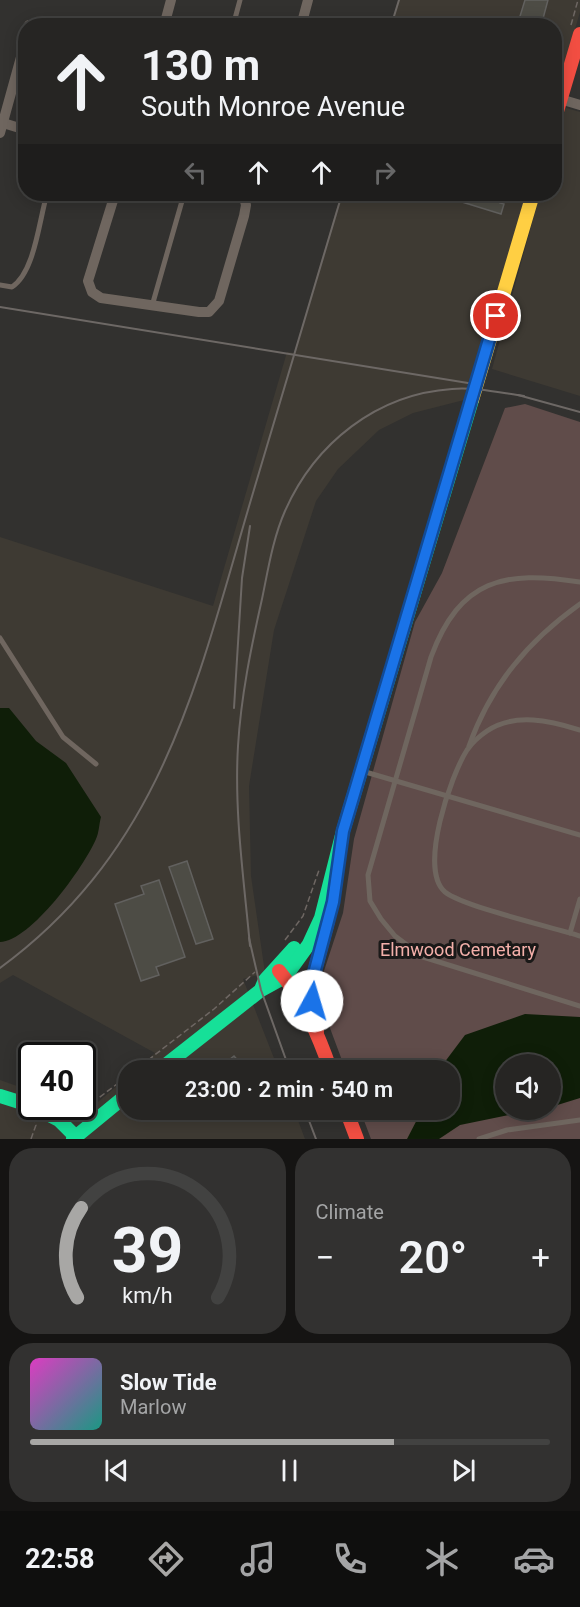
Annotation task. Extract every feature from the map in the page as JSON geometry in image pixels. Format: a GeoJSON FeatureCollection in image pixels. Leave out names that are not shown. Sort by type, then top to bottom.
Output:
{"type":"FeatureCollection","features":[{"type":"Feature","properties":{"kind":"main road"},"geometry":{"type":"LineString","coordinates":[[562,92],[580,34]]}},
{"type":"Feature","properties":{"kind":"main road"},"geometry":{"type":"LineString","coordinates":[[172,1060],[261,990],[265,980],[284,968],[314,935],[326,906],[327,892],[343,831],[530,201]]}},
{"type":"Feature","properties":{"kind":"main road"},"geometry":{"type":"LineString","coordinates":[[317,1032],[312,1001],[312,981],[333,902],[343,831]]}},
{"type":"Feature","properties":{"kind":"main road"},"geometry":{"type":"LineString","coordinates":[[284,968],[301,972],[312,1001]]}},
{"type":"Feature","properties":{"kind":"main road"},"geometry":{"type":"LineString","coordinates":[[284,968],[317,1032],[328,1060]]}},
{"type":"Feature","properties":{"kind":"main road"},"geometry":{"type":"LineString","coordinates":[[0,1096],[18,1104]]}},
{"type":"Feature","properties":{"kind":"main road"},"geometry":{"type":"LineString","coordinates":[[57,1120],[74,1137],[118,1103]]}},
{"type":"Feature","properties":{"kind":"main road"},"geometry":{"type":"LineString","coordinates":[[55,1120],[61,1139]]}},
{"type":"Feature","properties":{"kind":"main road"},"geometry":{"type":"LineString","coordinates":[[350,1120],[357,1139]]}},
{"type":"Feature","properties":{"kind":"street"},"geometry":{"type":"LineString","coordinates":[[166,18],[171,0]]}},
{"type":"Feature","properties":{"kind":"street"},"geometry":{"type":"LineString","coordinates":[[303,18],[308,0]]}},
{"type":"Feature","properties":{"kind":"street"},"geometry":{"type":"LineString","coordinates":[[18,67],[1,126],[18,129]]}},
{"type":"Feature","properties":{"kind":"street"},"geometry":{"type":"LineString","coordinates":[[562,100],[580,105]]}},
{"type":"Feature","properties":{"kind":"street"},"geometry":{"type":"LineString","coordinates":[[113,201],[88,281],[92,292],[101,298],[209,312],[219,301],[244,216],[245,201]]}},
{"type":"Feature","properties":{"kind":"lane"},"geometry":{"type":"LineString","coordinates":[[235,18],[240,0]]}},
{"type":"Feature","properties":{"kind":"lane"},"geometry":{"type":"LineString","coordinates":[[0,285],[12,287],[21,281],[36,241],[45,201]]}},
{"type":"Feature","properties":{"kind":"lane"},"geometry":{"type":"LineString","coordinates":[[152,306],[182,201]]}},
{"type":"Feature","properties":{"kind":"lane"},"geometry":{"type":"LineString","coordinates":[[580,582],[540,577],[511,578],[472,594],[440,634],[368,875],[370,901],[381,919],[395,936],[423,957],[580,1006]]}},
{"type":"Feature","properties":{"kind":"lane"},"geometry":{"type":"LineString","coordinates":[[580,603],[548,627],[496,686],[477,723],[448,795],[434,860],[435,878],[445,892],[468,902],[580,936]]}},
{"type":"Feature","properties":{"kind":"lane"},"geometry":{"type":"LineString","coordinates":[[0,638],[63,737],[96,764]]}},
{"type":"Feature","properties":{"kind":"lane"},"geometry":{"type":"LineString","coordinates":[[468,749],[489,730],[514,721],[553,722],[580,730]]}},
{"type":"Feature","properties":{"kind":"lane"},"geometry":{"type":"LineString","coordinates":[[361,771],[580,835]]}},
{"type":"Feature","properties":{"kind":"lane"},"geometry":{"type":"LineString","coordinates":[[570,933],[580,899]]}},
{"type":"Feature","properties":{"kind":"lane"},"geometry":{"type":"LineString","coordinates":[[479,1139],[507,1130],[580,1120]]}},
{"type":"Feature","properties":{"kind":"path"},"geometry":{"type":"LineString","coordinates":[[283,942],[303,916],[322,861]]}},
{"type":"Feature","properties":{"kind":"path"},"geometry":{"type":"LineString","coordinates":[[148,1060],[214,1009],[256,971]]}},
{"type":"Feature","properties":{"kind":"path"},"geometry":{"type":"LineString","coordinates":[[96,1100],[118,1083]]}},
{"type":"Feature","properties":{"kind":"path"},"geometry":{"type":"LineString","coordinates":[[31,1139],[36,1125],[35,1120]]}},
{"type":"Feature","properties":{"kind":"shaded area"},"geometry":{"type":"Polygon","coordinates":[[[399,0],[580,0],[580,12],[562,73],[562,18],[393,18],[399,0]]]}},
{"type":"Feature","properties":{"kind":"shaded area"},"geometry":{"type":"Polygon","coordinates":[[[563,107],[580,112],[580,396],[492,369],[538,201],[562,201],[563,107]]]}},
{"type":"Feature","properties":{"kind":"shaded area"},"geometry":{"type":"Polygon","coordinates":[[[339,201],[525,201],[464,400],[413,413],[379,430],[338,469],[316,501],[274,630],[249,786],[251,876],[265,973],[243,979],[275,1060],[147,1060],[155,1053],[13,975],[0,983],[0,537],[213,606],[287,352],[294,353],[339,201]]]}},
{"type":"Feature","properties":{"kind":"shaded area"},"geometry":{"type":"Polygon","coordinates":[[[0,708],[9,708],[36,741],[66,763],[101,817],[97,837],[69,884],[41,916],[26,929],[13,938],[0,942],[0,708]]]}},
{"type":"Feature","properties":{"kind":"shaded area"},"geometry":{"type":"Polygon","coordinates":[[[525,1014],[580,1017],[580,1098],[561,1104],[561,1054],[495,1054],[495,1118],[460,1125],[439,1139],[407,1139],[417,1120],[460,1120],[460,1060],[446,1060],[465,1035],[525,1014]]]}},
{"type":"Feature","properties":{"kind":"shaded area"},"geometry":{"type":"Polygon","coordinates":[[[0,1080],[18,1086],[18,1120],[72,1120],[74,1122],[96,1120],[96,1104],[118,1085],[118,1120],[298,1120],[305,1139],[0,1139],[0,1080]]]}},
{"type":"Feature","properties":{"kind":"green space","name":"Elmwood Cemetary"},"geometry":{"type":"Polygon","coordinates":[[[525,404],[580,422],[580,1139],[371,1139],[364,1120],[460,1120],[460,1060],[342,1060],[324,1012],[320,983],[343,913],[354,839],[415,622],[442,573],[505,408],[525,404]]]}},
{"type":"Feature","properties":{"kind":"building"},"geometry":{"type":"Polygon","coordinates":[[[525,0],[548,0],[543,18],[519,18],[525,0]]]}},
{"type":"Feature","properties":{"kind":"building"},"geometry":{"type":"Polygon","coordinates":[[[459,201],[501,201],[500,203],[504,204],[501,214],[459,201]]]}},
{"type":"Feature","properties":{"kind":"building"},"geometry":{"type":"Polygon","coordinates":[[[187,861],[213,939],[196,944],[169,867],[187,861]]]}},
{"type":"Feature","properties":{"kind":"building"},"geometry":{"type":"Polygon","coordinates":[[[159,880],[185,957],[156,967],[159,975],[141,981],[115,904],[144,894],[141,886],[159,880]]]}},
{"type":"Feature","properties":{"kind":"railway"},"geometry":{"type":"LineString","coordinates":[[393,18],[399,0]]}},
{"type":"Feature","properties":{"kind":"railway"},"geometry":{"type":"LineString","coordinates":[[0,968],[55,921],[100,870],[136,816],[166,758],[190,698],[211,635],[340,201]]}},
{"type":"Feature","properties":{"kind":"railway"},"geometry":{"type":"LineString","coordinates":[[0,307],[468,383]]}},
{"type":"Feature","properties":{"kind":"railway"},"geometry":{"type":"LineString","coordinates":[[250,946],[238,821],[239,727],[247,672],[269,566],[277,532],[285,511],[313,464],[352,426],[374,412],[398,401],[425,393],[452,389],[524,396]]}},
{"type":"Feature","properties":{"kind":"railway"},"geometry":{"type":"LineString","coordinates":[[518,395],[580,412]]}},
{"type":"Feature","properties":{"kind":"railway"},"geometry":{"type":"LineString","coordinates":[[234,708],[242,578],[250,526]]}},
{"type":"Feature","properties":{"kind":"railway"},"geometry":{"type":"LineString","coordinates":[[249,938],[261,990],[286,1060]]}},
{"type":"Feature","properties":{"kind":"railway"},"geometry":{"type":"LineString","coordinates":[[309,1120],[316,1139]]}},
{"type":"Feature","properties":{"kind":"traffic: fast"},"geometry":{"type":"LineString","coordinates":[[172,1060],[261,990],[281,979],[309,944],[321,918],[343,831],[472,400]]}},
{"type":"Feature","properties":{"kind":"traffic: fast"},"geometry":{"type":"LineString","coordinates":[[262,987],[265,980],[294,948]]}},
{"type":"Feature","properties":{"kind":"traffic: fast"},"geometry":{"type":"LineString","coordinates":[[0,1096],[18,1102]]}},
{"type":"Feature","properties":{"kind":"traffic: fast"},"geometry":{"type":"LineString","coordinates":[[73,1139],[118,1102]]}},
{"type":"Feature","properties":{"kind":"traffic: fast"},"geometry":{"type":"LineString","coordinates":[[59,1120],[75,1136]]}},
{"type":"Feature","properties":{"kind":"traffic: slow"},"geometry":{"type":"LineString","coordinates":[[472,400],[531,201]]}},
{"type":"Feature","properties":{"kind":"traffic: jam"},"geometry":{"type":"LineString","coordinates":[[562,94],[580,34]]}},
{"type":"Feature","properties":{"kind":"traffic: jam"},"geometry":{"type":"LineString","coordinates":[[317,1032],[312,981],[328,921]]}},
{"type":"Feature","properties":{"kind":"traffic: jam"},"geometry":{"type":"LineString","coordinates":[[279,971],[310,1018],[327,1060]]}},
{"type":"Feature","properties":{"kind":"traffic: jam"},"geometry":{"type":"LineString","coordinates":[[350,1120],[357,1139]]}},
{"type":"Feature","properties":{"kind":"route"},"geometry":{"type":"LineString","coordinates":[[312,1001],[312,981],[333,902],[343,831],[496,316]]}}]}
